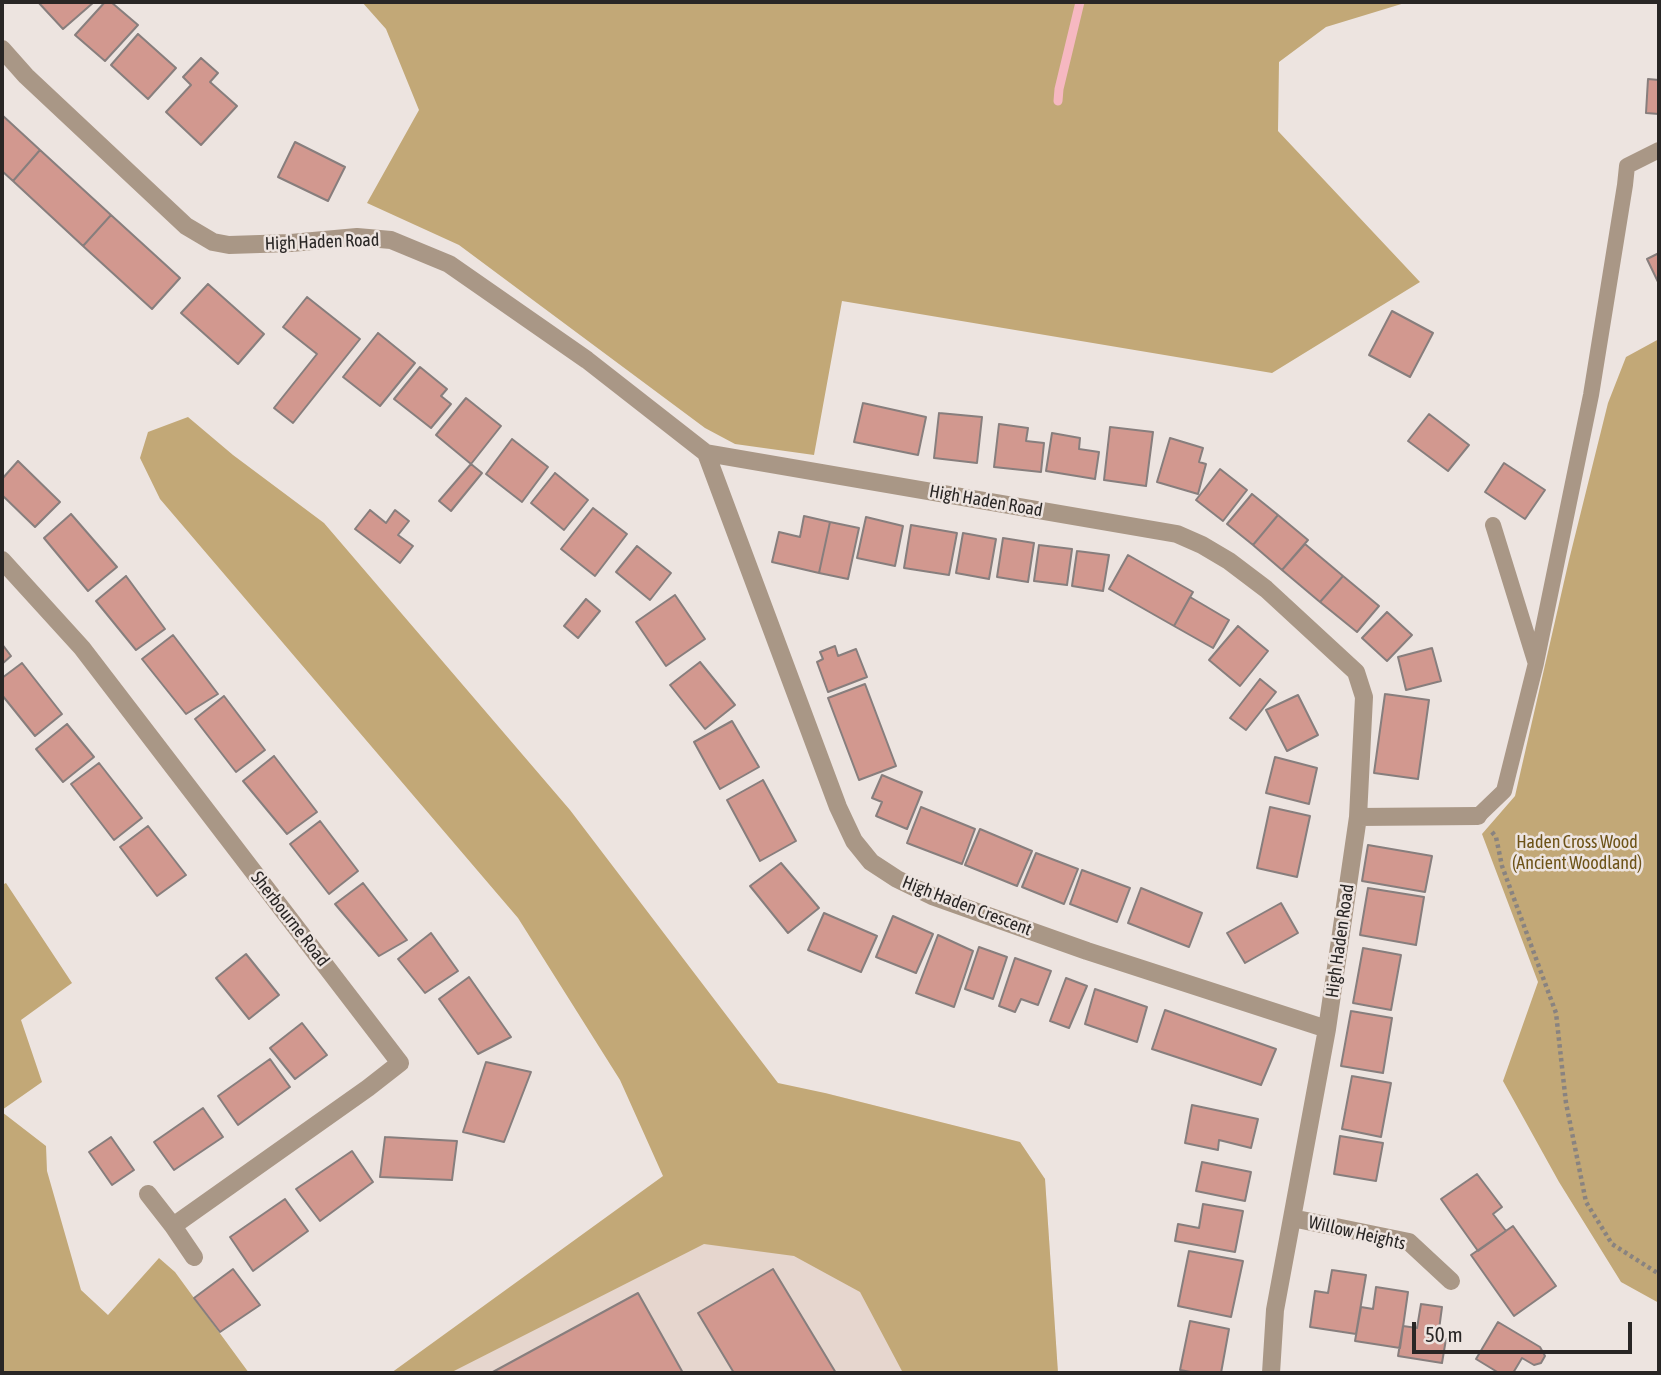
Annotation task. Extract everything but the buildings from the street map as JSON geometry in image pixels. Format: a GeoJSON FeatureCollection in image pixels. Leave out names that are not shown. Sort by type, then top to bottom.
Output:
{"type":"FeatureCollection","features":[{"type":"Feature","properties":{"kind":"street","name":"High Haden Road"},"geometry":{"type":"LineString","coordinates":[[2,49],[36,85],[176,217],[213,242],[229,245],[291,243],[356,237],[391,240],[449,264],[587,360],[706,453],[1177,534],[1229,561],[1266,589],[1356,672],[1364,697],[1358,817],[1327,1029],[1276,1310],[1271,1373]]}},
{"type":"Feature","properties":{"kind":"street","name":"High Haden Crescent"},"geometry":{"type":"LineString","coordinates":[[706,453],[838,807],[854,841],[871,862],[897,879],[932,896],[1087,951],[1327,1029]]}},
{"type":"Feature","properties":{"kind":"street","name":"Sherbourne Road"},"geometry":{"type":"LineString","coordinates":[[2,559],[82,648],[400,1063],[173,1226]]}},
{"type":"Feature","properties":{"kind":"street"},"geometry":{"type":"LineString","coordinates":[[1358,817],[1478,816]]}},
{"type":"Feature","properties":{"kind":"street"},"geometry":{"type":"LineString","coordinates":[[148,1194],[194,1257]]}},
{"type":"Feature","properties":{"kind":"street","name":"Willow Heights"},"geometry":{"type":"LineString","coordinates":[[1292,1218],[1409,1242],[1451,1281]]}},
{"type":"Feature","properties":{"kind":"lane"},"geometry":{"type":"LineString","coordinates":[[1478,816],[1504,792],[1536,663],[1591,395],[1627,166],[1659,150]]}},
{"type":"Feature","properties":{"kind":"lane"},"geometry":{"type":"LineString","coordinates":[[1493,524],[1536,663]]}},
{"type":"Feature","properties":{"kind":"path"},"geometry":{"type":"LineString","coordinates":[[1478,816],[1496,837],[1502,866],[1556,1013],[1566,1103],[1586,1202],[1612,1244],[1659,1275]]}},
{"type":"Feature","properties":{"kind":"shaded area"},"geometry":{"type":"Polygon","coordinates":[[[825,1093],[1020,1142],[1045,1179],[1058,1373],[391,1373],[825,1093]]]}},
{"type":"Feature","properties":{"kind":"green space"},"geometry":{"type":"Polygon","coordinates":[[[362,2],[1408,2],[1326,27],[1279,62],[1278,131],[1420,282],[1272,373],[842,301],[814,455],[735,444],[705,428],[459,245],[367,203],[419,110],[386,29],[362,2]]]}},
{"type":"Feature","properties":{"kind":"green space","name":"Haden Cross Wood (Ancient Woodland)"},"geometry":{"type":"Polygon","coordinates":[[[1659,339],[1659,1303],[1621,1282],[1559,1182],[1503,1081],[1538,982],[1482,834],[1515,796],[1608,403],[1626,357],[1659,339]]]}},
{"type":"Feature","properties":{"kind":"green space"},"geometry":{"type":"Polygon","coordinates":[[[188,417],[233,455],[324,523],[570,810],[778,1083],[1020,1142],[1045,1179],[1058,1373],[903,1373],[860,1292],[794,1256],[704,1244],[450,1373],[391,1373],[663,1176],[620,1080],[518,918],[160,499],[140,458],[148,432],[188,417]]]}},
{"type":"Feature","properties":{"kind":"green space"},"geometry":{"type":"Polygon","coordinates":[[[6,883],[72,983],[21,1020],[42,1082],[2,1110],[2,885],[6,883]]]}},
{"type":"Feature","properties":{"kind":"green space"},"geometry":{"type":"Polygon","coordinates":[[[2,1112],[46,1146],[47,1171],[81,1290],[108,1315],[159,1258],[175,1272],[249,1373],[2,1373],[2,1112]]]}},
{"type":"Feature","properties":{"kind":"waterway"},"geometry":{"type":"LineString","coordinates":[[1058,101],[1080,2]]}}]}
